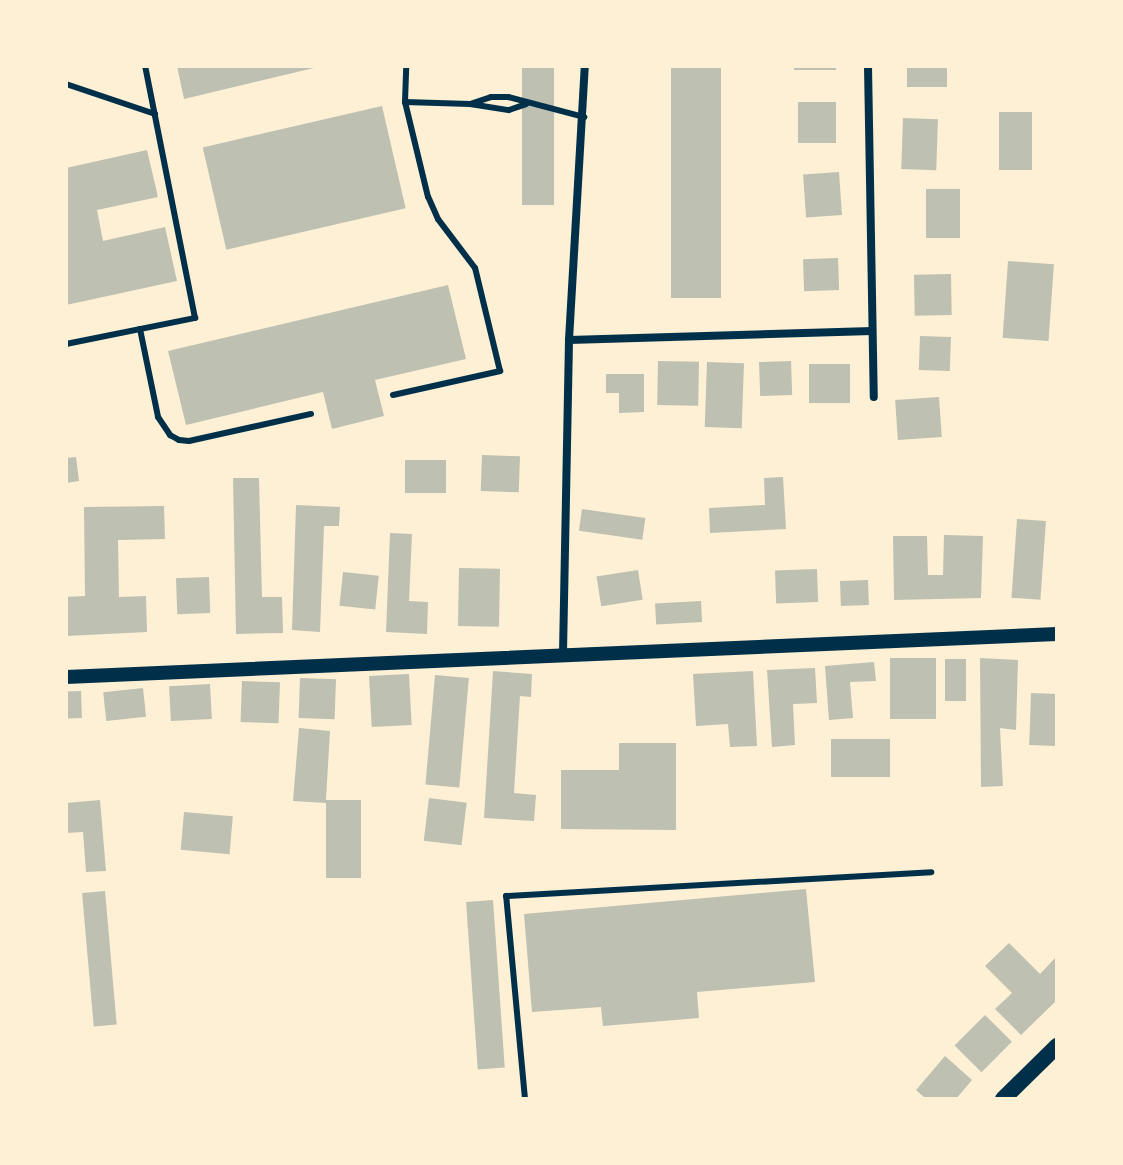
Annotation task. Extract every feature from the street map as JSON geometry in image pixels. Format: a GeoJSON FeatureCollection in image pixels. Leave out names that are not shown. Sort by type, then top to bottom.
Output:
{"type":"FeatureCollection","features":[{"type":"Feature","properties":{"kind":"main road"},"geometry":{"type":"LineString","coordinates":[[1003,1099],[1057,1046]]}},
{"type":"Feature","properties":{"kind":"street"},"geometry":{"type":"LineString","coordinates":[[563,653],[569,340],[585,66]]}},
{"type":"Feature","properties":{"kind":"street"},"geometry":{"type":"LineString","coordinates":[[868,66],[874,397]]}},
{"type":"Feature","properties":{"kind":"street"},"geometry":{"type":"LineString","coordinates":[[569,340],[872,331]]}},
{"type":"Feature","properties":{"kind":"street"},"geometry":{"type":"LineString","coordinates":[[66,677],[563,653],[1057,634]]}},
{"type":"Feature","properties":{"kind":"lane"},"geometry":{"type":"LineString","coordinates":[[66,344],[195,318],[145,66]]}},
{"type":"Feature","properties":{"kind":"lane"},"geometry":{"type":"LineString","coordinates":[[393,395],[500,371],[475,268],[433,210],[405,102],[406,66]]}},
{"type":"Feature","properties":{"kind":"lane"},"geometry":{"type":"LineString","coordinates":[[66,84],[155,114]]}},
{"type":"Feature","properties":{"kind":"lane"},"geometry":{"type":"LineString","coordinates":[[470,104],[491,97],[584,117]]}},
{"type":"Feature","properties":{"kind":"lane"},"geometry":{"type":"LineString","coordinates":[[405,102],[470,104],[509,110],[526,104]]}},
{"type":"Feature","properties":{"kind":"lane"},"geometry":{"type":"LineString","coordinates":[[140,329],[158,417],[170,435],[179,440],[189,441],[311,414]]}},
{"type":"Feature","properties":{"kind":"lane"},"geometry":{"type":"LineString","coordinates":[[525,1099],[506,896],[931,872]]}},
{"type":"Feature","properties":{"kind":"building"},"geometry":{"type":"Polygon","coordinates":[[[177,66],[318,66],[318,67],[184,99],[177,66]]]}},
{"type":"Feature","properties":{"kind":"building"},"geometry":{"type":"Polygon","coordinates":[[[522,66],[554,66],[554,205],[522,205],[522,66]]]}},
{"type":"Feature","properties":{"kind":"building"},"geometry":{"type":"Polygon","coordinates":[[[671,66],[721,66],[721,298],[671,298],[671,66]]]}},
{"type":"Feature","properties":{"kind":"building"},"geometry":{"type":"Polygon","coordinates":[[[794,66],[836,66],[836,70],[794,70],[794,66]]]}},
{"type":"Feature","properties":{"kind":"building"},"geometry":{"type":"Polygon","coordinates":[[[907,66],[947,66],[947,87],[907,87],[907,66]]]}},
{"type":"Feature","properties":{"kind":"building"},"geometry":{"type":"Polygon","coordinates":[[[798,102],[836,102],[836,143],[798,143],[798,102]]]}},
{"type":"Feature","properties":{"kind":"building"},"geometry":{"type":"Polygon","coordinates":[[[382,106],[406,208],[226,250],[203,147],[382,106]]]}},
{"type":"Feature","properties":{"kind":"building"},"geometry":{"type":"Polygon","coordinates":[[[999,112],[1032,112],[1032,170],[999,170],[999,112]]]}},
{"type":"Feature","properties":{"kind":"building"},"geometry":{"type":"Polygon","coordinates":[[[903,118],[938,119],[936,170],[901,169],[903,118]]]}},
{"type":"Feature","properties":{"kind":"building"},"geometry":{"type":"Polygon","coordinates":[[[147,150],[158,197],[97,210],[103,241],[165,227],[177,281],[66,305],[66,168],[147,150]]]}},
{"type":"Feature","properties":{"kind":"building"},"geometry":{"type":"Polygon","coordinates":[[[839,172],[842,215],[806,217],[803,175],[839,172]]]}},
{"type":"Feature","properties":{"kind":"building"},"geometry":{"type":"Polygon","coordinates":[[[926,189],[960,189],[960,238],[926,238],[926,189]]]}},
{"type":"Feature","properties":{"kind":"building"},"geometry":{"type":"Polygon","coordinates":[[[838,258],[839,290],[804,291],[803,259],[838,258]]]}},
{"type":"Feature","properties":{"kind":"building"},"geometry":{"type":"Polygon","coordinates":[[[1008,261],[1054,264],[1049,341],[1003,338],[1008,261]]]}},
{"type":"Feature","properties":{"kind":"building"},"geometry":{"type":"Polygon","coordinates":[[[951,274],[952,315],[915,316],[914,275],[951,274]]]}},
{"type":"Feature","properties":{"kind":"building"},"geometry":{"type":"Polygon","coordinates":[[[448,285],[466,359],[375,380],[384,416],[332,429],[323,392],[186,425],[168,351],[448,285]]]}},
{"type":"Feature","properties":{"kind":"building"},"geometry":{"type":"Polygon","coordinates":[[[920,336],[951,337],[950,371],[919,370],[920,336]]]}},
{"type":"Feature","properties":{"kind":"building"},"geometry":{"type":"Polygon","coordinates":[[[658,361],[699,362],[698,406],[657,405],[658,361]]]}},
{"type":"Feature","properties":{"kind":"building"},"geometry":{"type":"Polygon","coordinates":[[[791,361],[792,395],[760,396],[759,362],[791,361]]]}},
{"type":"Feature","properties":{"kind":"building"},"geometry":{"type":"Polygon","coordinates":[[[707,362],[744,363],[742,428],[705,427],[707,362]]]}},
{"type":"Feature","properties":{"kind":"building"},"geometry":{"type":"Polygon","coordinates":[[[809,364],[850,364],[850,403],[809,403],[809,364]]]}},
{"type":"Feature","properties":{"kind":"building"},"geometry":{"type":"Polygon","coordinates":[[[606,374],[644,374],[644,412],[619,413],[619,393],[606,393],[606,374]]]}},
{"type":"Feature","properties":{"kind":"building"},"geometry":{"type":"Polygon","coordinates":[[[939,397],[942,437],[898,440],[895,400],[939,397]]]}},
{"type":"Feature","properties":{"kind":"building"},"geometry":{"type":"Polygon","coordinates":[[[482,455],[520,456],[519,492],[481,491],[482,455]]]}},
{"type":"Feature","properties":{"kind":"building"},"geometry":{"type":"Polygon","coordinates":[[[76,457],[79,481],[66,483],[66,458],[76,457]]]}},
{"type":"Feature","properties":{"kind":"building"},"geometry":{"type":"Polygon","coordinates":[[[405,460],[446,460],[446,493],[405,493],[405,460]]]}},
{"type":"Feature","properties":{"kind":"building"},"geometry":{"type":"Polygon","coordinates":[[[783,477],[786,529],[710,533],[709,508],[765,505],[764,478],[783,477]]]}},
{"type":"Feature","properties":{"kind":"building"},"geometry":{"type":"Polygon","coordinates":[[[233,478],[259,478],[262,597],[282,597],[283,633],[236,634],[233,478]]]}},
{"type":"Feature","properties":{"kind":"building"},"geometry":{"type":"Polygon","coordinates":[[[296,505],[340,507],[339,526],[324,526],[320,632],[292,630],[296,505]]]}},
{"type":"Feature","properties":{"kind":"building"},"geometry":{"type":"Polygon","coordinates":[[[164,506],[165,539],[118,540],[119,597],[146,596],[147,632],[66,636],[66,597],[85,596],[84,507],[164,506]]]}},
{"type":"Feature","properties":{"kind":"building"},"geometry":{"type":"Polygon","coordinates":[[[582,509],[645,518],[642,540],[579,531],[582,509]]]}},
{"type":"Feature","properties":{"kind":"building"},"geometry":{"type":"Polygon","coordinates":[[[1017,519],[1046,521],[1040,600],[1011,598],[1017,519]]]}},
{"type":"Feature","properties":{"kind":"building"},"geometry":{"type":"Polygon","coordinates":[[[390,533],[412,534],[409,601],[428,602],[427,634],[386,632],[390,533]]]}},
{"type":"Feature","properties":{"kind":"building"},"geometry":{"type":"Polygon","coordinates":[[[944,535],[983,536],[981,598],[894,600],[893,536],[927,536],[928,575],[943,575],[944,535]]]}},
{"type":"Feature","properties":{"kind":"building"},"geometry":{"type":"Polygon","coordinates":[[[459,568],[500,569],[499,627],[458,626],[459,568]]]}},
{"type":"Feature","properties":{"kind":"building"},"geometry":{"type":"Polygon","coordinates":[[[817,569],[818,602],[776,603],[775,570],[817,569]]]}},
{"type":"Feature","properties":{"kind":"building"},"geometry":{"type":"Polygon","coordinates":[[[638,570],[643,600],[601,606],[597,577],[638,570]]]}},
{"type":"Feature","properties":{"kind":"building"},"geometry":{"type":"Polygon","coordinates":[[[343,572],[379,576],[375,610],[339,606],[343,572]]]}},
{"type":"Feature","properties":{"kind":"building"},"geometry":{"type":"Polygon","coordinates":[[[209,577],[210,613],[177,614],[176,578],[209,577]]]}},
{"type":"Feature","properties":{"kind":"building"},"geometry":{"type":"Polygon","coordinates":[[[868,580],[869,605],[841,606],[840,581],[868,580]]]}},
{"type":"Feature","properties":{"kind":"building"},"geometry":{"type":"Polygon","coordinates":[[[701,601],[702,622],[656,624],[655,603],[701,601]]]}},
{"type":"Feature","properties":{"kind":"building"},"geometry":{"type":"Polygon","coordinates":[[[890,658],[936,658],[936,719],[890,719],[890,658]]]}},
{"type":"Feature","properties":{"kind":"building"},"geometry":{"type":"Polygon","coordinates":[[[980,658],[1018,660],[1016,730],[1000,728],[1003,786],[981,787],[980,658]]]}},
{"type":"Feature","properties":{"kind":"building"},"geometry":{"type":"Polygon","coordinates":[[[945,659],[966,659],[966,701],[945,701],[945,659]]]}},
{"type":"Feature","properties":{"kind":"building"},"geometry":{"type":"Polygon","coordinates":[[[874,662],[876,681],[850,682],[853,718],[829,720],[825,666],[874,662]]]}},
{"type":"Feature","properties":{"kind":"building"},"geometry":{"type":"Polygon","coordinates":[[[815,668],[817,703],[793,704],[795,745],[772,747],[767,670],[815,668]]]}},
{"type":"Feature","properties":{"kind":"building"},"geometry":{"type":"Polygon","coordinates":[[[493,671],[532,674],[531,697],[520,696],[514,793],[536,795],[534,821],[484,818],[493,671]]]}},
{"type":"Feature","properties":{"kind":"building"},"geometry":{"type":"Polygon","coordinates":[[[753,671],[757,746],[730,747],[728,724],[696,726],[693,674],[753,671]]]}},
{"type":"Feature","properties":{"kind":"building"},"geometry":{"type":"Polygon","coordinates":[[[409,674],[412,725],[372,727],[369,676],[409,674]]]}},
{"type":"Feature","properties":{"kind":"building"},"geometry":{"type":"Polygon","coordinates":[[[435,675],[469,678],[459,788],[425,785],[435,675]]]}},
{"type":"Feature","properties":{"kind":"building"},"geometry":{"type":"Polygon","coordinates":[[[300,678],[336,679],[335,719],[299,718],[300,678]]]}},
{"type":"Feature","properties":{"kind":"building"},"geometry":{"type":"Polygon","coordinates":[[[242,681],[280,682],[279,723],[241,722],[242,681]]]}},
{"type":"Feature","properties":{"kind":"building"},"geometry":{"type":"Polygon","coordinates":[[[210,684],[212,719],[171,721],[169,686],[210,684]]]}},
{"type":"Feature","properties":{"kind":"building"},"geometry":{"type":"Polygon","coordinates":[[[143,688],[146,717],[106,721],[103,692],[143,688]]]}},
{"type":"Feature","properties":{"kind":"building"},"geometry":{"type":"Polygon","coordinates":[[[81,691],[82,718],[67,719],[66,692],[81,691]]]}},
{"type":"Feature","properties":{"kind":"building"},"geometry":{"type":"Polygon","coordinates":[[[1031,693],[1057,694],[1055,746],[1029,745],[1031,693]]]}},
{"type":"Feature","properties":{"kind":"building"},"geometry":{"type":"Polygon","coordinates":[[[299,728],[330,731],[326,800],[361,800],[361,878],[326,878],[326,803],[293,801],[299,728]]]}},
{"type":"Feature","properties":{"kind":"building"},"geometry":{"type":"Polygon","coordinates":[[[831,739],[890,739],[890,777],[831,777],[831,739]]]}},
{"type":"Feature","properties":{"kind":"building"},"geometry":{"type":"Polygon","coordinates":[[[619,743],[676,743],[676,830],[561,829],[561,770],[619,770],[619,743]]]}},
{"type":"Feature","properties":{"kind":"building"},"geometry":{"type":"Polygon","coordinates":[[[429,798],[467,803],[461,845],[424,841],[429,798]]]}},
{"type":"Feature","properties":{"kind":"building"},"geometry":{"type":"Polygon","coordinates":[[[100,800],[106,871],[86,872],[83,832],[66,833],[66,803],[100,800]]]}},
{"type":"Feature","properties":{"kind":"building"},"geometry":{"type":"Polygon","coordinates":[[[184,812],[233,816],[230,854],[181,850],[184,812]]]}},
{"type":"Feature","properties":{"kind":"building"},"geometry":{"type":"Polygon","coordinates":[[[806,889],[815,982],[697,992],[699,1018],[603,1026],[601,1007],[532,1012],[524,914],[806,889]]]}},
{"type":"Feature","properties":{"kind":"building"},"geometry":{"type":"Polygon","coordinates":[[[105,891],[117,1024],[94,1026],[82,893],[105,891]]]}},
{"type":"Feature","properties":{"kind":"building"},"geometry":{"type":"Polygon","coordinates":[[[493,900],[505,1068],[478,1069],[466,902],[493,900]]]}},
{"type":"Feature","properties":{"kind":"building"},"geometry":{"type":"Polygon","coordinates":[[[1009,943],[1040,974],[1057,956],[1057,1000],[1021,1035],[995,1009],[1012,993],[985,966],[1009,943]]]}},
{"type":"Feature","properties":{"kind":"building"},"geometry":{"type":"Polygon","coordinates":[[[985,1015],[1012,1042],[981,1072],[955,1045],[985,1015]]]}},
{"type":"Feature","properties":{"kind":"building"},"geometry":{"type":"Polygon","coordinates":[[[945,1056],[972,1080],[956,1099],[926,1099],[916,1090],[945,1056]]]}}]}
